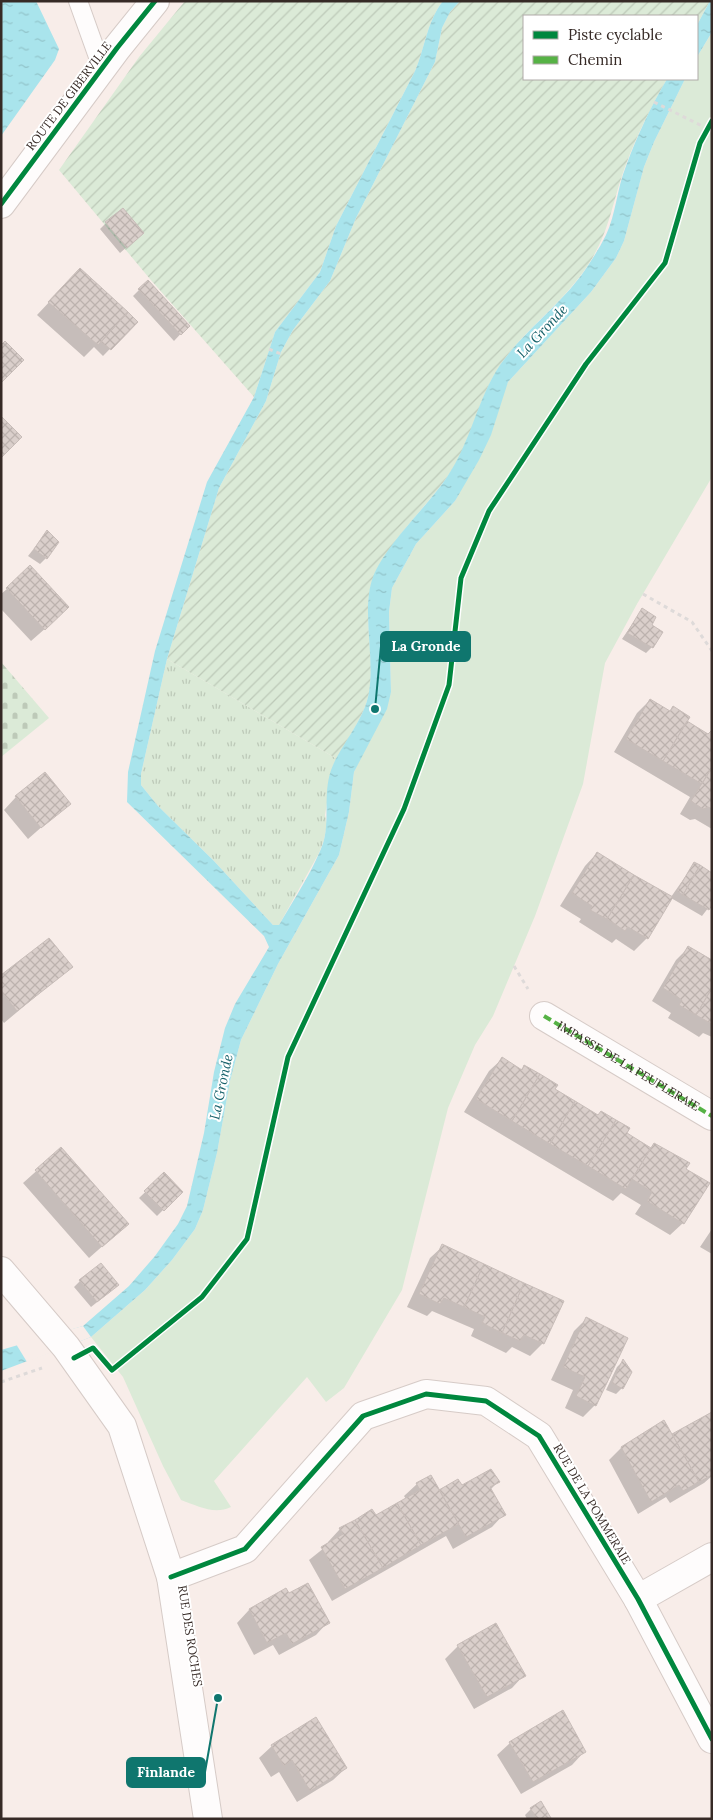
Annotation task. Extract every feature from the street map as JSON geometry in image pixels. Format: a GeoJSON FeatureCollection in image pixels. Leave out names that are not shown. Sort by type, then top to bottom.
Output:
{"type":"FeatureCollection","features":[{"type":"Feature","properties":{"kind":"street","name":"ROUTE DE GIBERVILLE"},"geometry":{"type":"LineString","coordinates":[[1,204],[102,68],[155,1]]}},
{"type":"Feature","properties":{"kind":"street","name":"IMPASSE DE LA PEUPLERAIE"},"geometry":{"type":"LineString","coordinates":[[544,1016],[712,1116]]}},
{"type":"Feature","properties":{"kind":"street","name":"RUE DES ROCHES"},"geometry":{"type":"LineString","coordinates":[[1,1271],[65,1346],[122,1426],[171,1577],[208,1819]]}},
{"type":"Feature","properties":{"kind":"street","name":"RUE DE LA POMMERAIE"},"geometry":{"type":"LineString","coordinates":[[171,1577],[245,1549],[363,1416],[426,1394],[486,1401],[539,1436],[638,1600],[712,1739]]}},
{"type":"Feature","properties":{"kind":"street"},"geometry":{"type":"LineString","coordinates":[[638,1600],[712,1557]]}},
{"type":"Feature","properties":{"kind":"lane"},"geometry":{"type":"LineString","coordinates":[[78,1],[102,68]]}},
{"type":"Feature","properties":{"kind":"path"},"geometry":{"type":"LineString","coordinates":[[654,102],[708,128]]}},
{"type":"Feature","properties":{"kind":"path"},"geometry":{"type":"LineString","coordinates":[[112,1370],[202,1297],[247,1239],[288,1057],[404,808],[449,685],[461,578],[489,511],[586,364],[665,263],[700,143],[712,122]]}},
{"type":"Feature","properties":{"kind":"path"},"geometry":{"type":"LineString","coordinates":[[269,349],[281,354]]}},
{"type":"Feature","properties":{"kind":"path"},"geometry":{"type":"LineString","coordinates":[[643,594],[692,622],[712,651]]}},
{"type":"Feature","properties":{"kind":"path"},"geometry":{"type":"LineString","coordinates":[[1,1382],[65,1346]]}},
{"type":"Feature","properties":{"kind":"green space"},"geometry":{"type":"Polygon","coordinates":[[[185,1],[443,1],[433,17],[415,71],[336,226],[320,272],[275,332],[254,397],[150,279],[59,170],[139,57],[185,1]]]}},
{"type":"Feature","properties":{"kind":"green space"},"geometry":{"type":"Polygon","coordinates":[[[460,1],[710,1],[698,23],[698,15],[523,15],[523,80],[666,80],[634,145],[625,167],[606,229],[588,265],[568,291],[501,364],[486,392],[462,452],[454,466],[445,480],[397,539],[374,577],[368,604],[371,664],[369,693],[364,710],[337,759],[167,659],[219,488],[266,401],[281,352],[293,330],[330,281],[356,218],[435,62],[442,28],[450,12],[460,1]]]}},
{"type":"Feature","properties":{"kind":"green space"},"geometry":{"type":"Polygon","coordinates":[[[712,32],[712,477],[637,604],[605,663],[583,784],[535,916],[493,1016],[475,1045],[448,1108],[402,1290],[344,1388],[326,1402],[307,1377],[214,1481],[231,1507],[212,1510],[200,1507],[181,1500],[163,1466],[123,1377],[91,1337],[145,1290],[172,1260],[195,1229],[203,1210],[217,1153],[230,1081],[241,1040],[278,964],[339,855],[349,812],[354,772],[391,692],[389,612],[392,588],[416,544],[455,501],[508,382],[591,292],[616,258],[624,241],[644,167],[654,142],[685,80],[698,80],[698,55],[712,32]]]}},
{"type":"Feature","properties":{"kind":"green space"},"geometry":{"type":"Polygon","coordinates":[[[167,659],[337,759],[333,765],[325,815],[327,824],[324,840],[319,853],[279,925],[273,925],[214,861],[158,806],[141,785],[141,774],[167,659]]]}},
{"type":"Feature","properties":{"kind":"green space"},"geometry":{"type":"Polygon","coordinates":[[[1,662],[49,718],[1,757],[1,662]]]}},
{"type":"Feature","properties":{"kind":"water"},"geometry":{"type":"Polygon","coordinates":[[[1,1],[36,1],[59,49],[55,60],[1,136],[1,1]]]}},
{"type":"Feature","properties":{"kind":"water"},"geometry":{"type":"Polygon","coordinates":[[[443,1],[460,1],[450,12],[442,28],[435,62],[356,218],[330,281],[293,330],[281,352],[266,401],[219,488],[167,659],[141,774],[141,785],[158,806],[214,861],[273,925],[279,925],[321,850],[326,831],[327,794],[330,774],[367,702],[370,678],[368,604],[373,577],[379,564],[397,539],[439,489],[455,464],[485,392],[500,365],[522,339],[569,291],[593,257],[609,227],[626,166],[655,100],[666,80],[685,80],[644,167],[624,241],[616,258],[591,292],[508,382],[491,435],[479,460],[455,501],[416,544],[392,588],[389,612],[391,692],[387,709],[354,772],[349,812],[339,855],[278,964],[241,1040],[230,1081],[217,1153],[203,1210],[195,1229],[172,1260],[145,1290],[91,1337],[1,1371],[1,1350],[83,1326],[129,1286],[155,1256],[178,1224],[187,1206],[204,1133],[214,1072],[225,1028],[235,1004],[269,947],[264,936],[127,802],[128,772],[155,651],[207,482],[254,397],[275,332],[320,272],[336,226],[415,71],[433,17],[443,1]]]}},
{"type":"Feature","properties":{"kind":"water"},"geometry":{"type":"Polygon","coordinates":[[[710,1],[712,1],[712,32],[698,55],[698,23],[710,1]]]}},
{"type":"Feature","properties":{"kind":"pier"},"geometry":{"type":"Polygon","coordinates":[[[83,1326],[91,1337],[27,1362],[16,1344],[83,1326]]]}},
{"type":"Feature","properties":{"kind":"building"},"geometry":{"type":"Polygon","coordinates":[[[123,208],[144,233],[127,248],[105,222],[123,208]]]}},
{"type":"Feature","properties":{"kind":"building"},"geometry":{"type":"Polygon","coordinates":[[[80,268],[128,312],[98,345],[48,302],[80,268]]]}},
{"type":"Feature","properties":{"kind":"building"},"geometry":{"type":"Polygon","coordinates":[[[148,280],[190,326],[181,335],[138,289],[148,280]]]}},
{"type":"Feature","properties":{"kind":"building"},"geometry":{"type":"Polygon","coordinates":[[[128,312],[138,322],[111,350],[101,342],[128,312]]]}},
{"type":"Feature","properties":{"kind":"building"},"geometry":{"type":"Polygon","coordinates":[[[5,341],[24,360],[1,383],[1,345],[5,341]]]}},
{"type":"Feature","properties":{"kind":"building"},"geometry":{"type":"Polygon","coordinates":[[[1,416],[22,437],[1,458],[1,416]]]}},
{"type":"Feature","properties":{"kind":"building"},"geometry":{"type":"Polygon","coordinates":[[[47,530],[59,542],[47,559],[34,549],[47,530]]]}},
{"type":"Feature","properties":{"kind":"building"},"geometry":{"type":"Polygon","coordinates":[[[30,565],[69,607],[45,630],[6,588],[30,565]]]}},
{"type":"Feature","properties":{"kind":"building"},"geometry":{"type":"Polygon","coordinates":[[[642,608],[656,617],[652,625],[663,632],[653,648],[627,633],[642,608]]]}},
{"type":"Feature","properties":{"kind":"building"},"geometry":{"type":"Polygon","coordinates":[[[650,699],[670,711],[673,706],[690,717],[663,761],[626,739],[650,699]]]}},
{"type":"Feature","properties":{"kind":"building"},"geometry":{"type":"Polygon","coordinates":[[[687,721],[708,734],[712,730],[712,767],[702,784],[663,761],[687,721]]]}},
{"type":"Feature","properties":{"kind":"building"},"geometry":{"type":"Polygon","coordinates":[[[712,767],[712,809],[708,807],[703,809],[691,801],[712,767]]]}},
{"type":"Feature","properties":{"kind":"building"},"geometry":{"type":"Polygon","coordinates":[[[45,772],[71,804],[41,828],[15,796],[45,772]]]}},
{"type":"Feature","properties":{"kind":"building"},"geometry":{"type":"Polygon","coordinates":[[[597,852],[634,875],[607,919],[590,910],[592,906],[572,893],[597,852]]]}},
{"type":"Feature","properties":{"kind":"building"},"geometry":{"type":"Polygon","coordinates":[[[694,862],[700,865],[683,895],[677,891],[694,862]]]}},
{"type":"Feature","properties":{"kind":"building"},"geometry":{"type":"Polygon","coordinates":[[[700,865],[712,873],[712,905],[709,910],[683,895],[700,865]]]}},
{"type":"Feature","properties":{"kind":"building"},"geometry":{"type":"Polygon","coordinates":[[[634,875],[673,897],[648,939],[628,927],[625,931],[607,919],[634,875]]]}},
{"type":"Feature","properties":{"kind":"building"},"geometry":{"type":"Polygon","coordinates":[[[49,938],[73,967],[17,1011],[1,991],[1,975],[49,938]]]}},
{"type":"Feature","properties":{"kind":"building"},"geometry":{"type":"Polygon","coordinates":[[[688,946],[712,960],[712,988],[696,1015],[679,1005],[682,1000],[663,988],[688,946]]]}},
{"type":"Feature","properties":{"kind":"building"},"geometry":{"type":"Polygon","coordinates":[[[712,988],[712,1024],[696,1015],[712,988]]]}},
{"type":"Feature","properties":{"kind":"building"},"geometry":{"type":"Polygon","coordinates":[[[502,1057],[522,1070],[524,1065],[540,1074],[512,1121],[476,1099],[502,1057]]]}},
{"type":"Feature","properties":{"kind":"building"},"geometry":{"type":"Polygon","coordinates":[[[540,1074],[558,1085],[555,1089],[575,1101],[550,1144],[512,1121],[540,1074]]]}},
{"type":"Feature","properties":{"kind":"building"},"geometry":{"type":"Polygon","coordinates":[[[575,1101],[598,1115],[601,1111],[616,1120],[588,1166],[550,1144],[575,1101]]]}},
{"type":"Feature","properties":{"kind":"building"},"geometry":{"type":"Polygon","coordinates":[[[616,1120],[630,1128],[627,1133],[651,1148],[626,1189],[588,1166],[616,1120]]]}},
{"type":"Feature","properties":{"kind":"building"},"geometry":{"type":"Polygon","coordinates":[[[654,1143],[690,1163],[686,1169],[710,1183],[684,1224],[647,1201],[652,1192],[632,1179],[654,1143]]]}},
{"type":"Feature","properties":{"kind":"building"},"geometry":{"type":"Polygon","coordinates":[[[61,1147],[129,1224],[102,1247],[35,1170],[61,1147]]]}},
{"type":"Feature","properties":{"kind":"building"},"geometry":{"type":"Polygon","coordinates":[[[164,1172],[183,1192],[164,1211],[144,1191],[164,1172]]]}},
{"type":"Feature","properties":{"kind":"building"},"geometry":{"type":"Polygon","coordinates":[[[442,1244],[484,1264],[464,1307],[444,1298],[440,1304],[419,1294],[442,1244]]]}},
{"type":"Feature","properties":{"kind":"building"},"geometry":{"type":"Polygon","coordinates":[[[101,1263],[119,1285],[97,1302],[79,1280],[101,1263]]]}},
{"type":"Feature","properties":{"kind":"building"},"geometry":{"type":"Polygon","coordinates":[[[484,1264],[524,1283],[502,1333],[482,1323],[485,1317],[464,1307],[484,1264]]]}},
{"type":"Feature","properties":{"kind":"building"},"geometry":{"type":"Polygon","coordinates":[[[524,1283],[564,1301],[544,1344],[524,1335],[520,1341],[502,1333],[524,1283]]]}},
{"type":"Feature","properties":{"kind":"building"},"geometry":{"type":"Polygon","coordinates":[[[586,1317],[628,1338],[596,1406],[576,1396],[585,1377],[563,1367],[586,1317]]]}},
{"type":"Feature","properties":{"kind":"building"},"geometry":{"type":"Polygon","coordinates":[[[623,1359],[632,1372],[623,1389],[612,1383],[623,1359]]]}},
{"type":"Feature","properties":{"kind":"building"},"geometry":{"type":"Polygon","coordinates":[[[712,1412],[712,1475],[699,1482],[672,1434],[712,1412]]]}},
{"type":"Feature","properties":{"kind":"building"},"geometry":{"type":"Polygon","coordinates":[[[664,1420],[699,1482],[683,1491],[679,1485],[651,1502],[621,1447],[664,1420]]]}},
{"type":"Feature","properties":{"kind":"building"},"geometry":{"type":"Polygon","coordinates":[[[491,1469],[500,1482],[490,1487],[506,1515],[466,1537],[439,1490],[458,1479],[462,1485],[491,1469]]]}},
{"type":"Feature","properties":{"kind":"building"},"geometry":{"type":"Polygon","coordinates":[[[431,1475],[459,1524],[421,1545],[397,1503],[420,1490],[416,1483],[431,1475]]]}},
{"type":"Feature","properties":{"kind":"building"},"geometry":{"type":"Polygon","coordinates":[[[397,1503],[421,1545],[383,1568],[355,1520],[372,1509],[376,1515],[397,1503]]]}},
{"type":"Feature","properties":{"kind":"building"},"geometry":{"type":"Polygon","coordinates":[[[355,1520],[383,1568],[345,1589],[321,1547],[343,1534],[339,1528],[355,1520]]]}},
{"type":"Feature","properties":{"kind":"building"},"geometry":{"type":"Polygon","coordinates":[[[308,1583],[330,1623],[292,1644],[286,1633],[267,1643],[249,1609],[286,1588],[289,1593],[308,1583]]]}},
{"type":"Feature","properties":{"kind":"building"},"geometry":{"type":"Polygon","coordinates":[[[496,1623],[526,1676],[487,1697],[457,1645],[496,1623]]]}},
{"type":"Feature","properties":{"kind":"building"},"geometry":{"type":"Polygon","coordinates":[[[563,1710],[586,1752],[533,1782],[509,1742],[563,1710]]]}},
{"type":"Feature","properties":{"kind":"building"},"geometry":{"type":"Polygon","coordinates":[[[316,1717],[347,1768],[310,1791],[292,1760],[284,1766],[271,1745],[316,1717]]]}},
{"type":"Feature","properties":{"kind":"building"},"geometry":{"type":"Polygon","coordinates":[[[541,1801],[550,1819],[537,1819],[530,1808],[541,1801]]]}},
{"type":"Feature","properties":{"kind":"marked path"},"geometry":{"type":"LineString","coordinates":[[544,1016],[712,1116]]}},
{"type":"Feature","properties":{"kind":"cycle path"},"geometry":{"type":"LineString","coordinates":[[1,204],[117,48],[155,1]]}},
{"type":"Feature","properties":{"kind":"cycle path"},"geometry":{"type":"LineString","coordinates":[[74,1358],[93,1348],[112,1370],[202,1297],[247,1239],[288,1057],[404,809],[449,685],[461,578],[489,511],[586,364],[665,263],[700,143],[712,121]]}},
{"type":"Feature","properties":{"kind":"cycle path"},"geometry":{"type":"LineString","coordinates":[[171,1577],[245,1549],[363,1416],[426,1394],[486,1401],[539,1436],[638,1599],[712,1739]]}},
{"type":"Feature","properties":{"kind":"place","name":"La Gronde"},"geometry":{"type":"Point","coordinates":[375,709]}},
{"type":"Feature","properties":{"kind":"place","name":"Finlande"},"geometry":{"type":"Point","coordinates":[218,1698]}}]}
